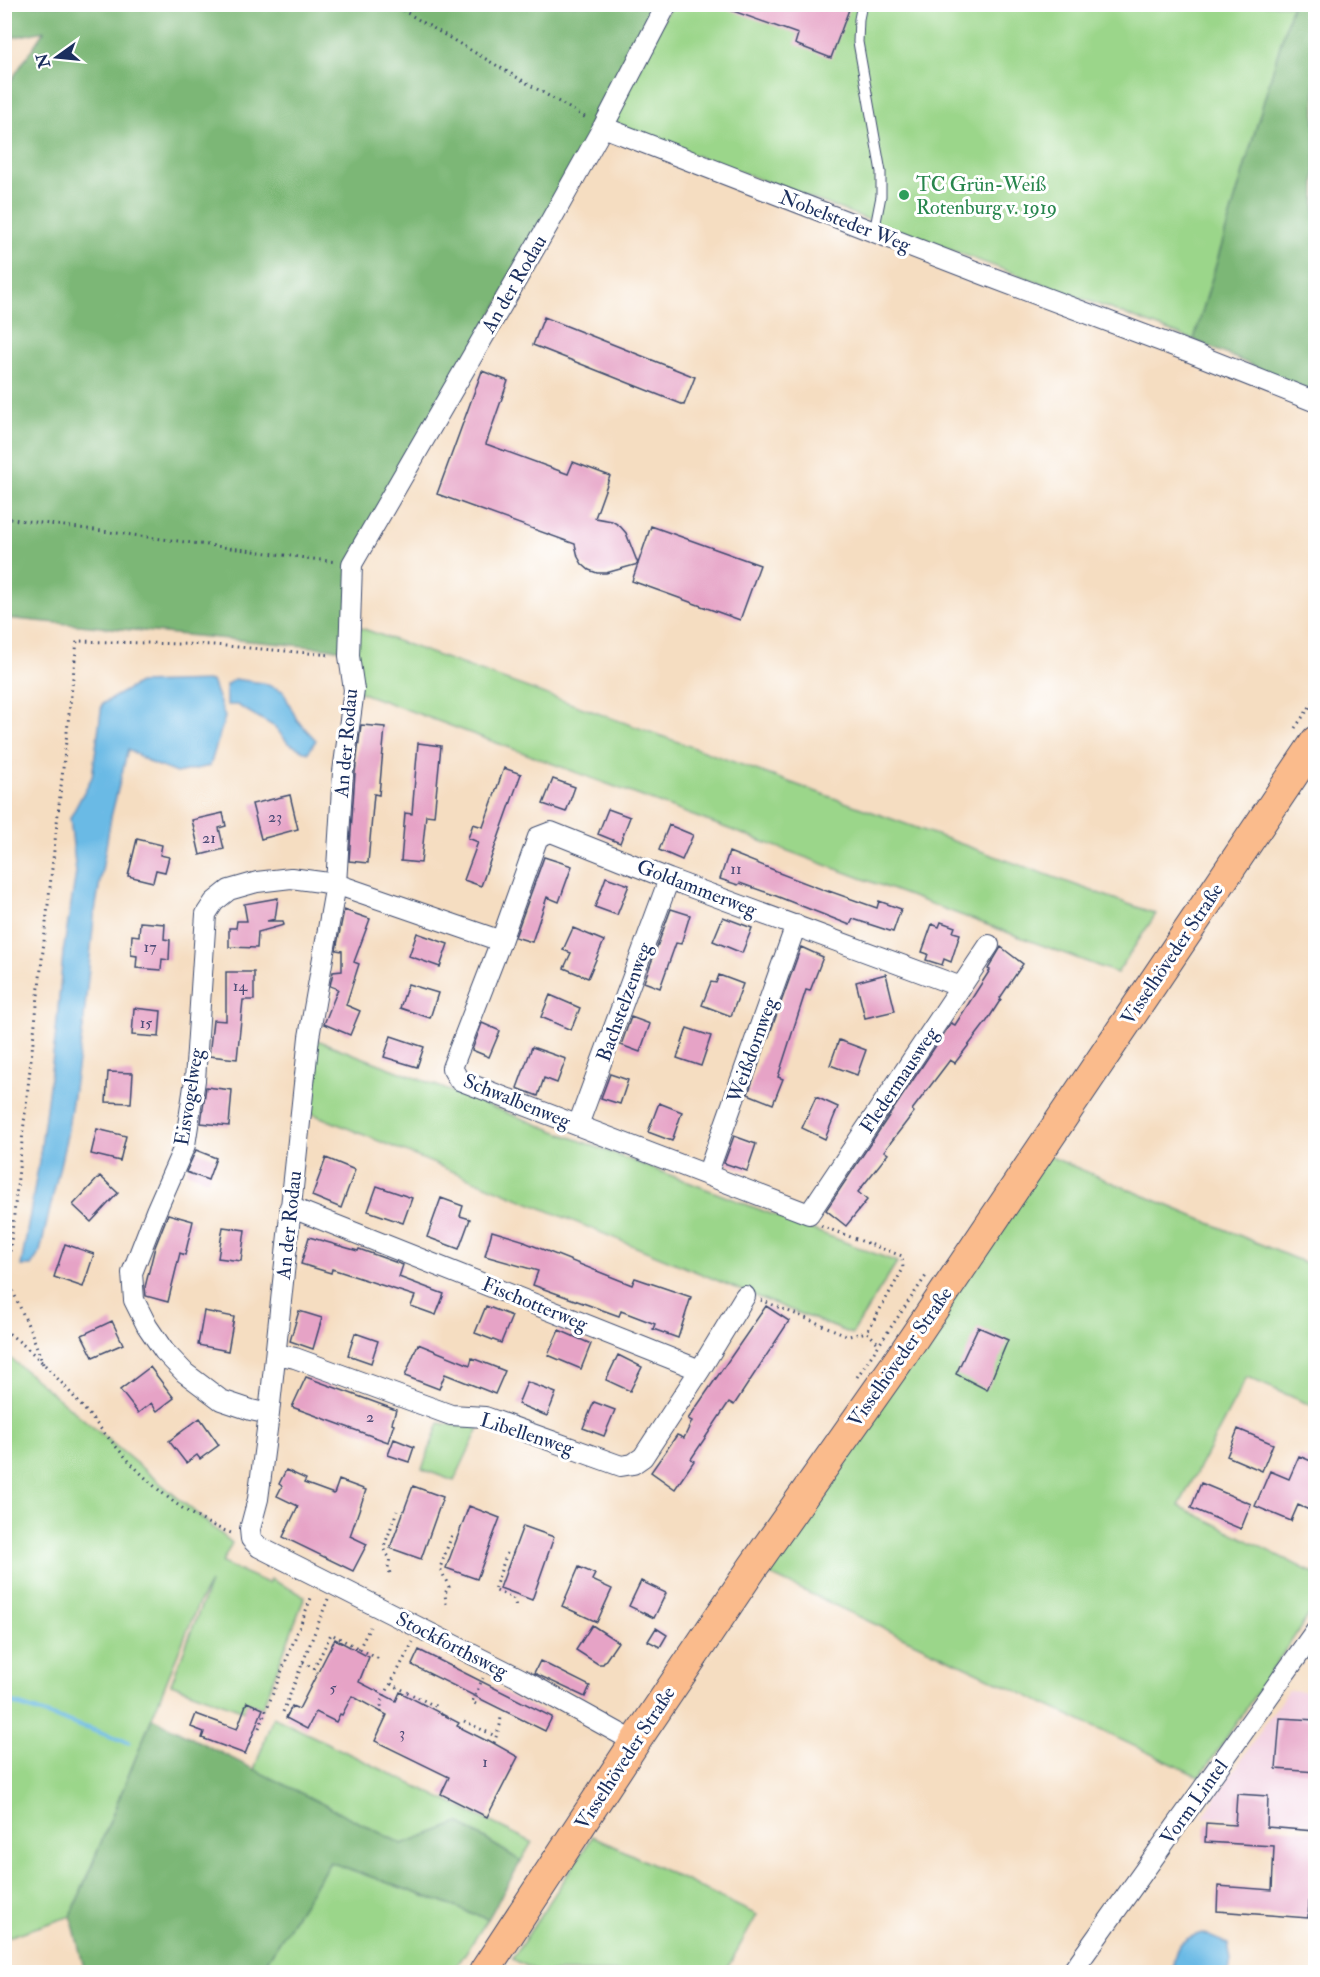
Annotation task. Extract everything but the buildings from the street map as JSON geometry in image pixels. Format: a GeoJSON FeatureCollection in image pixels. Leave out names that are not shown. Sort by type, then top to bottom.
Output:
{"type":"FeatureCollection","features":[{"type":"Feature","properties":{"kind":"main road","name":"Visselhöveder Straße"},"geometry":{"type":"LineString","coordinates":[[484,1972],[634,1742],[753,1567],[901,1357],[1316,741]]}},
{"type":"Feature","properties":{"kind":"street","name":"An der Rodau"},"geometry":{"type":"LineString","coordinates":[[250,1535],[250,1526],[258,1499],[277,1354],[290,1207],[309,1037],[336,884],[343,772],[354,690],[349,656],[352,564],[603,127],[667,4]]}},
{"type":"Feature","properties":{"kind":"street","name":"Nobelsteder Weg"},"geometry":{"type":"LineString","coordinates":[[603,127],[1316,402]]}},
{"type":"Feature","properties":{"kind":"street","name":"Goldammerweg"},"geometry":{"type":"LineString","coordinates":[[501,941],[538,837],[552,832],[669,879],[961,987]]}},
{"type":"Feature","properties":{"kind":"street","name":"Eisvogelweg"},"geometry":{"type":"LineString","coordinates":[[269,1414],[221,1400],[185,1373],[164,1351],[147,1326],[134,1300],[132,1273],[184,1145],[195,1080],[207,914],[214,902],[229,890],[257,882],[291,878],[336,884]]}},
{"type":"Feature","properties":{"kind":"street","name":"Bachstelzenweg"},"geometry":{"type":"LineString","coordinates":[[578,1125],[669,879]]}},
{"type":"Feature","properties":{"kind":"street"},"geometry":{"type":"LineString","coordinates":[[336,884],[501,941]]}},
{"type":"Feature","properties":{"kind":"street","name":"Weißdornweg"},"geometry":{"type":"LineString","coordinates":[[707,1175],[796,925]]}},
{"type":"Feature","properties":{"kind":"street","name":"Schwalbenweg"},"geometry":{"type":"LineString","coordinates":[[501,941],[452,1068],[459,1080],[809,1214]]}},
{"type":"Feature","properties":{"kind":"street","name":"Fledermausweg"},"geometry":{"type":"LineString","coordinates":[[809,1214],[989,945]]}},
{"type":"Feature","properties":{"kind":"street","name":"Fischotterweg"},"geometry":{"type":"LineString","coordinates":[[290,1207],[700,1370]]}},
{"type":"Feature","properties":{"kind":"street"},"geometry":{"type":"LineString","coordinates":[[700,1370],[745,1296]]}},
{"type":"Feature","properties":{"kind":"street","name":"Libellenweg"},"geometry":{"type":"LineString","coordinates":[[277,1354],[295,1358],[451,1415],[485,1417],[621,1466],[633,1464],[643,1457],[700,1370]]}},
{"type":"Feature","properties":{"kind":"street","name":"Stockforthsweg"},"geometry":{"type":"LineString","coordinates":[[250,1535],[253,1542],[267,1551],[520,1679],[634,1742]]}},
{"type":"Feature","properties":{"kind":"street","name":"Vorm Lintel"},"geometry":{"type":"LineString","coordinates":[[1072,1972],[1316,1630]]}},
{"type":"Feature","properties":{"kind":"lane"},"geometry":{"type":"LineString","coordinates":[[862,4],[858,42],[881,172],[881,196],[874,232]]}},
{"type":"Feature","properties":{"kind":"path"},"geometry":{"type":"LineString","coordinates":[[392,4],[603,127]]}},
{"type":"Feature","properties":{"kind":"path"},"geometry":{"type":"LineString","coordinates":[[4,518],[352,564]]}},
{"type":"Feature","properties":{"kind":"path"},"geometry":{"type":"LineString","coordinates":[[43,1364],[7,1278],[77,641],[214,645],[349,656]]}},
{"type":"Feature","properties":{"kind":"path"},"geometry":{"type":"LineString","coordinates":[[745,1296],[849,1336],[867,1332],[903,1269],[902,1256],[816,1224],[809,1214]]}},
{"type":"Feature","properties":{"kind":"path"},"geometry":{"type":"LineString","coordinates":[[4,1330],[43,1364],[134,1467],[163,1494],[194,1516],[215,1527],[237,1535],[250,1535]]}},
{"type":"Feature","properties":{"kind":"path"},"geometry":{"type":"LineString","coordinates":[[867,1332],[879,1344]]}},
{"type":"Feature","properties":{"kind":"path"},"geometry":{"type":"LineString","coordinates":[[390,1573],[388,1568],[390,1558],[384,1547],[397,1511]]}},
{"type":"Feature","properties":{"kind":"path"},"geometry":{"type":"LineString","coordinates":[[394,1519],[400,1521]]}},
{"type":"Feature","properties":{"kind":"path"},"geometry":{"type":"LineString","coordinates":[[446,1604],[445,1593],[449,1587],[440,1568],[453,1532]]}},
{"type":"Feature","properties":{"kind":"path"},"geometry":{"type":"LineString","coordinates":[[450,1540],[456,1542]]}},
{"type":"Feature","properties":{"kind":"path"},"geometry":{"type":"LineString","coordinates":[[507,1553],[494,1590],[513,1598],[517,1609]]}},
{"type":"Feature","properties":{"kind":"path"},"geometry":{"type":"LineString","coordinates":[[505,1560],[510,1562]]}},
{"type":"Feature","properties":{"kind":"path"},"geometry":{"type":"LineString","coordinates":[[288,1715],[283,1712],[330,1595]]}},
{"type":"Feature","properties":{"kind":"path"},"geometry":{"type":"LineString","coordinates":[[259,1728],[311,1598]]}},
{"type":"Feature","properties":{"kind":"path"},"geometry":{"type":"LineString","coordinates":[[359,1649],[370,1627]]}},
{"type":"Feature","properties":{"kind":"path"},"geometry":{"type":"LineString","coordinates":[[303,1662],[316,1670],[331,1634],[342,1637],[377,1658],[379,1654]]}},
{"type":"Feature","properties":{"kind":"path"},"geometry":{"type":"LineString","coordinates":[[386,1717],[381,1711],[381,1704],[413,1641]]}},
{"type":"Feature","properties":{"kind":"path"},"geometry":{"type":"LineString","coordinates":[[400,1667],[407,1670]]}},
{"type":"Feature","properties":{"kind":"path"},"geometry":{"type":"LineString","coordinates":[[476,1704],[472,1702],[484,1677]]}},
{"type":"Feature","properties":{"kind":"path"},"geometry":{"type":"LineString","coordinates":[[391,1684],[439,1708]]}},
{"type":"Feature","properties":{"kind":"path"},"geometry":{"type":"LineString","coordinates":[[494,1743],[501,1717]]}},
{"type":"Feature","properties":{"kind":"path"},"geometry":{"type":"LineString","coordinates":[[464,1721],[495,1736]]}},
{"type":"Feature","properties":{"kind":"shaded area"},"geometry":{"type":"Polygon","coordinates":[[[1288,1690],[1315,1692],[1315,1824],[1203,1817],[1288,1690]]]}},
{"type":"Feature","properties":{"kind":"green space"},"geometry":{"type":"Polygon","coordinates":[[[5,5],[656,5],[548,216],[351,564],[346,650],[5,618],[4,91],[44,31],[5,39],[5,5]]]}},
{"type":"Feature","properties":{"kind":"green space"},"geometry":{"type":"Polygon","coordinates":[[[671,5],[1292,5],[1194,340],[610,124],[671,5]]]}},
{"type":"Feature","properties":{"kind":"green space"},"geometry":{"type":"Polygon","coordinates":[[[1292,5],[1315,5],[1315,393],[1194,340],[1292,5]]]}},
{"type":"Feature","properties":{"kind":"green space"},"geometry":{"type":"Polygon","coordinates":[[[350,624],[1156,914],[1117,973],[354,690],[350,624]]]}},
{"type":"Feature","properties":{"kind":"green space"},"geometry":{"type":"Polygon","coordinates":[[[309,1037],[897,1262],[852,1334],[301,1109],[309,1037]]]}},
{"type":"Feature","properties":{"kind":"green space"},"geometry":{"type":"Polygon","coordinates":[[[1039,1152],[1315,1267],[1315,1407],[1247,1377],[1179,1506],[1315,1574],[1315,1606],[1200,1777],[766,1573],[1039,1152]]]}},
{"type":"Feature","properties":{"kind":"green space"},"geometry":{"type":"Polygon","coordinates":[[[4,1353],[232,1543],[222,1563],[268,1583],[270,1579],[305,1596],[262,1708],[248,1703],[244,1711],[171,1684],[210,1583],[199,1602],[71,1916],[5,1938],[4,1353]]]}},
{"type":"Feature","properties":{"kind":"green space"},"geometry":{"type":"Polygon","coordinates":[[[439,1423],[480,1426],[454,1481],[422,1469],[439,1423]]]}},
{"type":"Feature","properties":{"kind":"green space"},"geometry":{"type":"Polygon","coordinates":[[[273,1717],[532,1842],[521,1861],[459,1823],[402,1844],[254,1770],[273,1717]]]}},
{"type":"Feature","properties":{"kind":"green space"},"geometry":{"type":"Polygon","coordinates":[[[152,1718],[402,1844],[459,1823],[521,1861],[488,1919],[330,1862],[260,1972],[85,1972],[71,1916],[152,1718]]]}},
{"type":"Feature","properties":{"kind":"green space"},"geometry":{"type":"Polygon","coordinates":[[[593,1836],[757,1915],[725,1972],[539,1972],[512,1959],[593,1836]]]}},
{"type":"Feature","properties":{"kind":"green space"},"geometry":{"type":"Polygon","coordinates":[[[330,1862],[488,1919],[453,1972],[260,1972],[330,1862]]]}},
{"type":"Feature","properties":{"kind":"water"},"geometry":{"type":"Polygon","coordinates":[[[234,679],[263,683],[283,691],[297,720],[316,740],[308,753],[288,743],[275,727],[237,705],[227,705],[226,685],[234,679]]]}},
{"type":"Feature","properties":{"kind":"water"},"geometry":{"type":"Polygon","coordinates":[[[212,681],[225,717],[210,766],[176,773],[149,762],[128,749],[111,817],[94,917],[83,1028],[67,1135],[40,1252],[31,1266],[21,1266],[39,1162],[56,1032],[63,953],[76,873],[70,818],[92,777],[102,704],[139,683],[212,681]]]}},
{"type":"Feature","properties":{"kind":"water"},"geometry":{"type":"Polygon","coordinates":[[[1202,1933],[1228,1944],[1231,1961],[1229,1972],[1172,1972],[1176,1951],[1182,1942],[1202,1933]]]}},
{"type":"Feature","properties":{"kind":"waterway"},"geometry":{"type":"LineString","coordinates":[[4,1700],[128,1742]]}},
{"type":"Feature","properties":{"kind":"place","name":"TC Grün-Weiß Rotenburg v. 1919"},"geometry":{"type":"Point","coordinates":[904,195]}}]}
